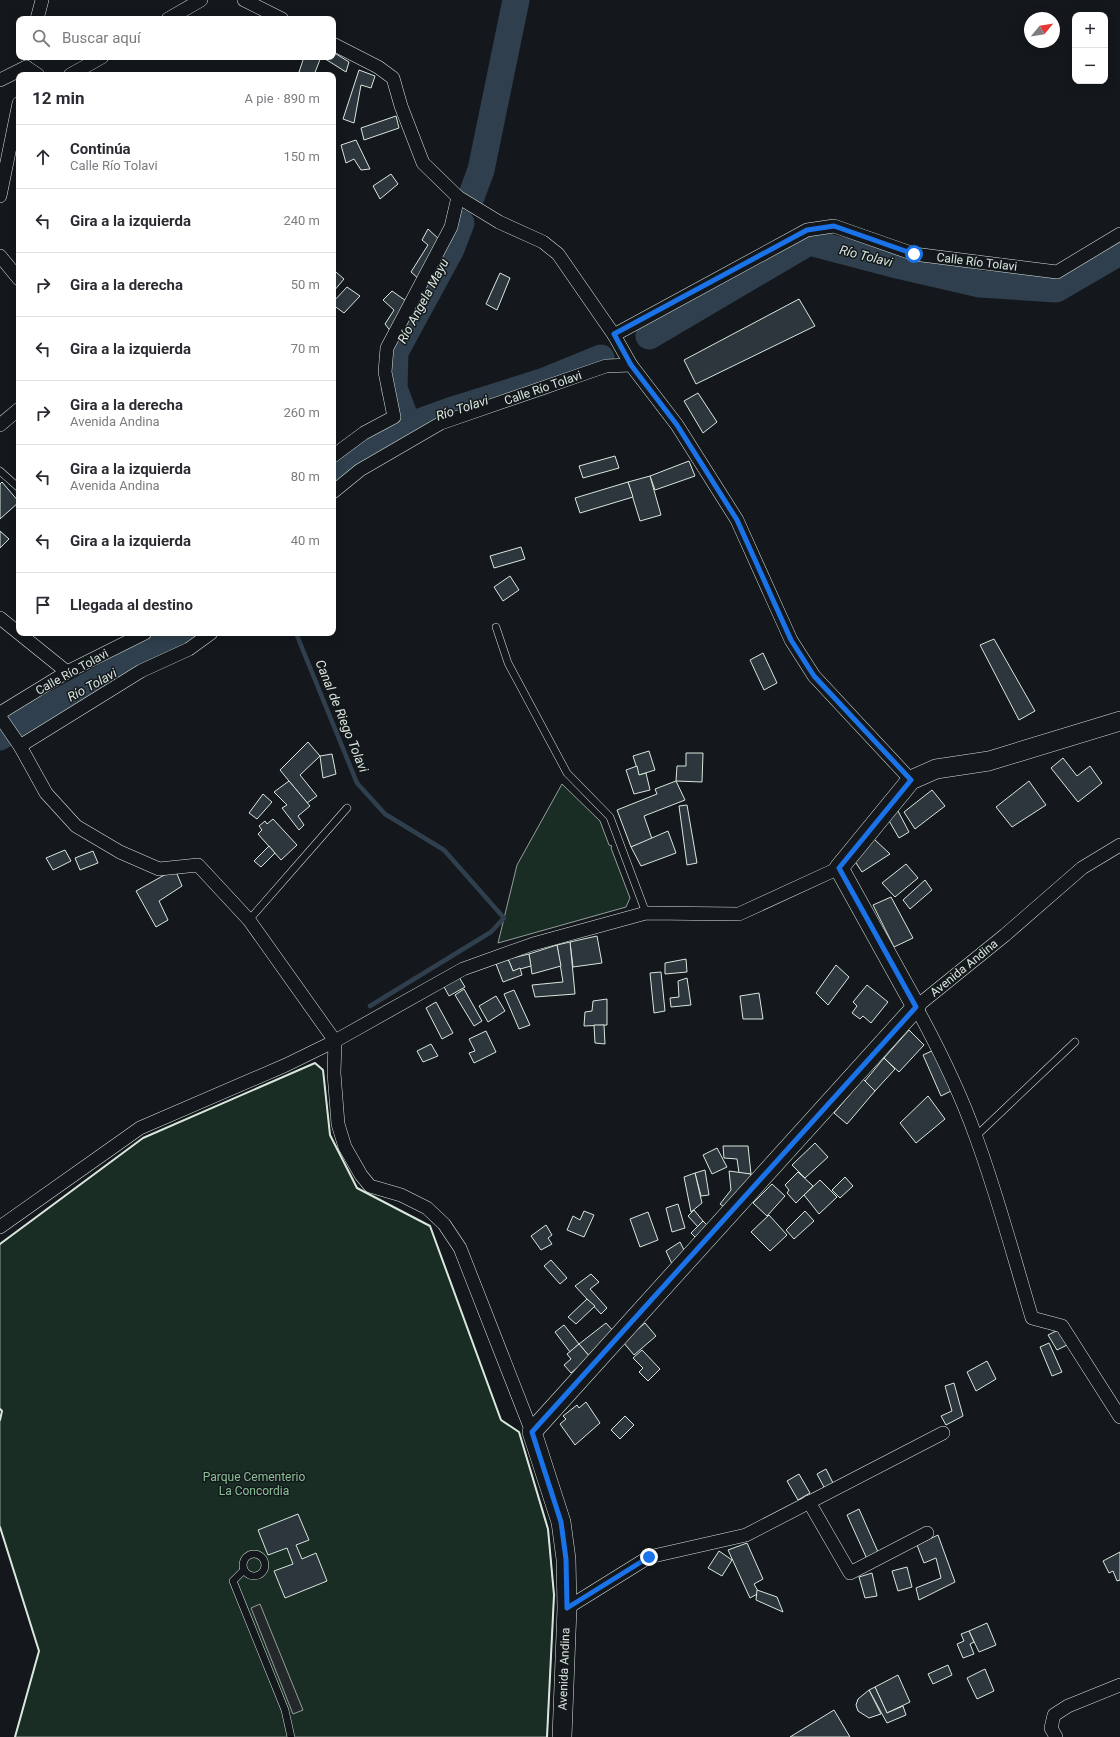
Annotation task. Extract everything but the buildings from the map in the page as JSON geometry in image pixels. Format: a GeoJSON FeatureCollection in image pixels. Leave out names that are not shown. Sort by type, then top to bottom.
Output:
{"type":"FeatureCollection","features":[{"type":"Feature","properties":{"kind":"street"},"geometry":{"type":"LineString","coordinates":[[38,16],[42,0]]}},
{"type":"Feature","properties":{"kind":"street"},"geometry":{"type":"LineString","coordinates":[[173,16],[201,0]]}},
{"type":"Feature","properties":{"kind":"street"},"geometry":{"type":"LineString","coordinates":[[244,0],[276,16]]}},
{"type":"Feature","properties":{"kind":"street"},"geometry":{"type":"LineString","coordinates":[[336,46],[378,67],[393,78],[401,106],[423,163],[458,197],[499,222],[543,242],[558,254],[614,334],[631,365],[677,425],[737,520],[791,640],[814,676],[911,780]]}},
{"type":"Feature","properties":{"kind":"street"},"geometry":{"type":"LineString","coordinates":[[75,72],[97,60]]}},
{"type":"Feature","properties":{"kind":"street"},"geometry":{"type":"LineString","coordinates":[[0,80],[27,66]]}},
{"type":"Feature","properties":{"kind":"street"},"geometry":{"type":"LineString","coordinates":[[0,192],[16,116]]}},
{"type":"Feature","properties":{"kind":"street"},"geometry":{"type":"LineString","coordinates":[[336,454],[364,434],[394,416],[385,372],[387,348],[451,227],[458,197]]}},
{"type":"Feature","properties":{"kind":"street","name":"Calle Río Tolavi"},"geometry":{"type":"LineString","coordinates":[[614,334],[807,230],[834,226],[914,254],[1057,272],[1120,234]]}},
{"type":"Feature","properties":{"kind":"street"},"geometry":{"type":"LineString","coordinates":[[0,256],[16,275]]}},
{"type":"Feature","properties":{"kind":"street","name":"Calle Río Tolavi"},"geometry":{"type":"LineString","coordinates":[[336,490],[360,470],[441,423],[606,366],[631,365]]}},
{"type":"Feature","properties":{"kind":"street"},"geometry":{"type":"LineString","coordinates":[[0,425],[16,412]]}},
{"type":"Feature","properties":{"kind":"street"},"geometry":{"type":"LineString","coordinates":[[0,618],[16,631]]}},
{"type":"Feature","properties":{"kind":"street"},"geometry":{"type":"LineString","coordinates":[[22,636],[67,672]]}},
{"type":"Feature","properties":{"kind":"street","name":"Calle Río Tolavi"},"geometry":{"type":"LineString","coordinates":[[0,713],[67,672],[139,636]]}},
{"type":"Feature","properties":{"kind":"street"},"geometry":{"type":"LineString","coordinates":[[19,745],[141,671],[189,649],[207,636]]}},
{"type":"Feature","properties":{"kind":"street"},"geometry":{"type":"LineString","coordinates":[[0,717],[19,745],[46,793],[76,826],[120,852],[159,869],[198,865],[249,920],[335,1041],[334,1073],[338,1124],[345,1147],[361,1175],[370,1186],[400,1195],[427,1208],[444,1224],[460,1248],[532,1432]]}},
{"type":"Feature","properties":{"kind":"street"},"geometry":{"type":"LineString","coordinates":[[0,1227],[140,1128],[335,1041],[463,969],[533,944],[646,913],[739,914],[839,868],[911,780],[936,769],[989,761],[1120,721]]}},
{"type":"Feature","properties":{"kind":"street","name":"Avenida Andina"},"geometry":{"type":"LineString","coordinates":[[562,1737],[567,1608],[566,1559],[561,1522],[532,1432],[916,1007],[1004,935],[1082,868],[1120,845]]}},
{"type":"Feature","properties":{"kind":"street"},"geometry":{"type":"LineString","coordinates":[[839,868],[940,1053],[976,1136],[1032,1318],[1062,1326],[1120,1417]]}},
{"type":"Feature","properties":{"kind":"street"},"geometry":{"type":"LineString","coordinates":[[567,1608],[649,1557],[746,1535],[942,1433]]}},
{"type":"Feature","properties":{"kind":"street"},"geometry":{"type":"LineString","coordinates":[[809,1502],[850,1573],[927,1533]]}},
{"type":"Feature","properties":{"kind":"street"},"geometry":{"type":"LineString","coordinates":[[1056,1737],[1051,1728],[1054,1715],[1068,1706],[1120,1685]]}},
{"type":"Feature","properties":{"kind":"lane"},"geometry":{"type":"LineString","coordinates":[[0,471],[16,485]]}},
{"type":"Feature","properties":{"kind":"lane"},"geometry":{"type":"LineString","coordinates":[[496,627],[508,663],[567,773],[610,817],[646,913]]}},
{"type":"Feature","properties":{"kind":"lane"},"geometry":{"type":"LineString","coordinates":[[249,920],[347,808]]}},
{"type":"Feature","properties":{"kind":"lane"},"geometry":{"type":"LineString","coordinates":[[976,1136],[1075,1042]]}},
{"type":"Feature","properties":{"kind":"lane"},"geometry":{"type":"LineString","coordinates":[[244,1570],[233,1581],[285,1710],[291,1737]]}},
{"type":"Feature","properties":{"kind":"green space"},"geometry":{"type":"Polygon","coordinates":[[[562,784],[600,821],[609,845],[612,846],[611,848],[630,898],[626,907],[498,943],[517,865],[562,784]]]}},
{"type":"Feature","properties":{"kind":"green space","name":"Parque Cementerio La Concordia"},"geometry":{"type":"Polygon","coordinates":[[[315,1063],[323,1070],[330,1135],[357,1188],[430,1226],[501,1420],[519,1432],[548,1530],[554,1595],[547,1737],[15,1737],[39,1651],[0,1527],[0,1420],[2,1411],[0,1409],[0,1244],[143,1138],[315,1063]]]}},
{"type":"Feature","properties":{"kind":"shaded area"},"geometry":{"type":"Polygon","coordinates":[[[260,1604],[303,1710],[293,1714],[251,1608],[260,1604]]]}},
{"type":"Feature","properties":{"kind":"waterway","name":"Río Angela Mayu"},"geometry":{"type":"LineString","coordinates":[[471,197],[481,170],[516,0]]}},
{"type":"Feature","properties":{"kind":"waterway","name":"Río Angela Mayu"},"geometry":{"type":"LineString","coordinates":[[408,426],[394,388],[395,352],[451,249],[461,223]]}},
{"type":"Feature","properties":{"kind":"waterway","name":"Río Tolavi"},"geometry":{"type":"LineString","coordinates":[[649,336],[809,242],[893,264],[980,284],[1056,289],[1120,252]]}},
{"type":"Feature","properties":{"kind":"waterway","name":"Río Tolavi"},"geometry":{"type":"LineString","coordinates":[[336,475],[346,465],[408,426],[542,382],[601,358]]}},
{"type":"Feature","properties":{"kind":"waterway","name":"Río Tolavi"},"geometry":{"type":"LineString","coordinates":[[0,737],[28,719],[179,636]]}},
{"type":"Feature","properties":{"kind":"waterway","name":"Canal de Riego Tolavi"},"geometry":{"type":"LineString","coordinates":[[297,636],[357,783],[385,814],[444,850],[504,918],[491,932],[370,1006]]}},
{"type":"Feature","properties":{"kind":"wall"},"geometry":{"type":"LineString","coordinates":[[0,1244],[143,1138],[315,1063],[323,1070],[330,1135],[357,1188],[430,1226],[501,1420],[519,1432],[548,1529],[554,1595],[547,1737]]}},
{"type":"Feature","properties":{"kind":"wall"},"geometry":{"type":"LineString","coordinates":[[0,1409],[2,1411],[0,1420]]}},
{"type":"Feature","properties":{"kind":"wall"},"geometry":{"type":"LineString","coordinates":[[0,1527],[39,1651],[15,1737]]}},
{"type":"Feature","properties":{"kind":"route"},"geometry":{"type":"LineString","coordinates":[[649,1557],[567,1608],[566,1559],[561,1522],[532,1432],[916,1007],[839,868],[911,780],[814,676],[791,640],[737,520],[677,425],[631,365],[614,334],[807,230],[834,226],[914,254]]}}]}
